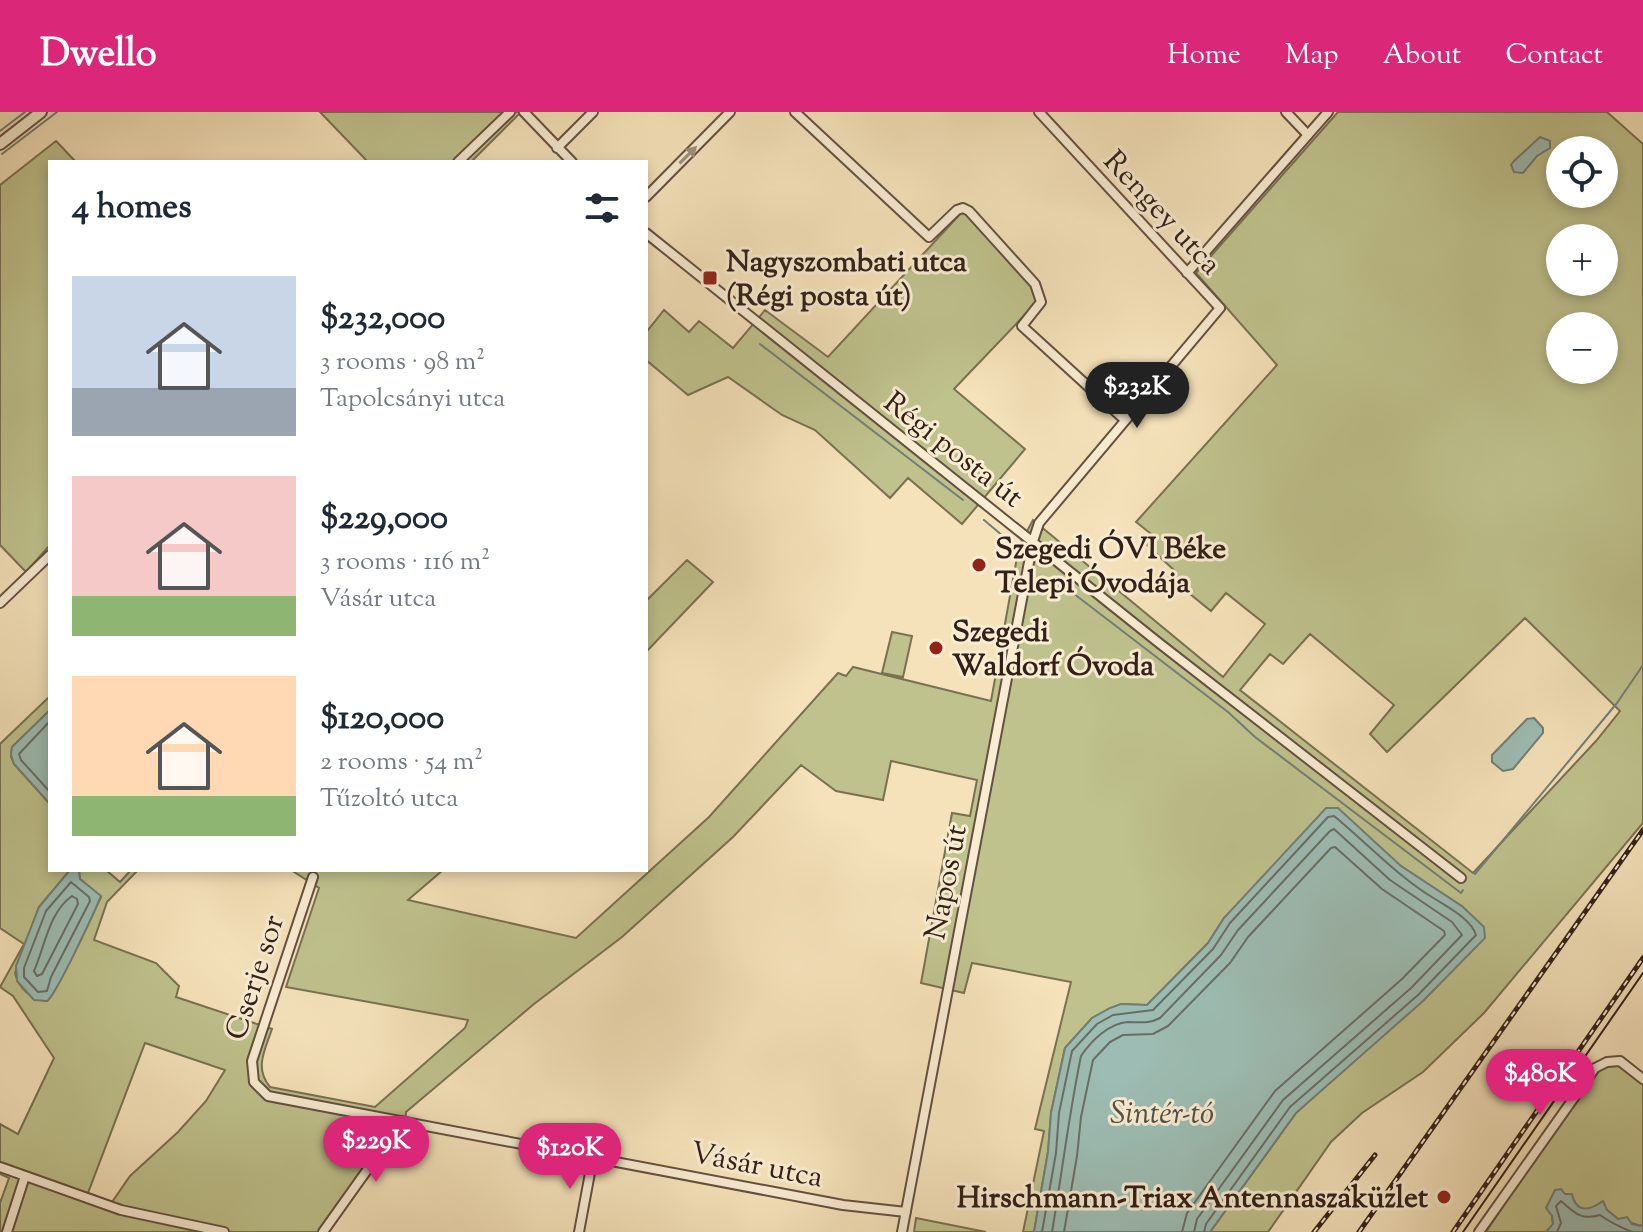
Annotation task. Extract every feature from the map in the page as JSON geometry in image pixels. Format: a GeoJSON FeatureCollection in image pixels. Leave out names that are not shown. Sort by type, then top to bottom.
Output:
{"type":"FeatureCollection","features":[{"type":"Feature","properties":{"kind":"street"},"geometry":{"type":"LineString","coordinates":[[0,144],[41,112]]}},
{"type":"Feature","properties":{"kind":"street"},"geometry":{"type":"LineString","coordinates":[[460,160],[510,112]]}},
{"type":"Feature","properties":{"kind":"street"},"geometry":{"type":"LineString","coordinates":[[524,112],[570,160]]}},
{"type":"Feature","properties":{"kind":"street"},"geometry":{"type":"LineString","coordinates":[[557,148],[593,112]]}},
{"type":"Feature","properties":{"kind":"street"},"geometry":{"type":"LineString","coordinates":[[648,195],[730,112]]}},
{"type":"Feature","properties":{"kind":"street"},"geometry":{"type":"LineString","coordinates":[[795,112],[929,237],[957,210],[963,208],[969,211],[1035,284],[1041,302],[1022,326],[1125,420]]}},
{"type":"Feature","properties":{"kind":"street","name":"Rengey utca"},"geometry":{"type":"LineString","coordinates":[[1039,112],[1220,308]]}},
{"type":"Feature","properties":{"kind":"street"},"geometry":{"type":"LineString","coordinates":[[1286,112],[1308,135]]}},
{"type":"Feature","properties":{"kind":"street"},"geometry":{"type":"LineString","coordinates":[[1187,273],[1328,112]]}},
{"type":"Feature","properties":{"kind":"street","name":"Régi posta út"},"geometry":{"type":"LineString","coordinates":[[648,235],[1159,643],[1461,878]]}},
{"type":"Feature","properties":{"kind":"street","name":"Napos út"},"geometry":{"type":"LineString","coordinates":[[902,1232],[1033,541],[1039,523],[1220,308]]}},
{"type":"Feature","properties":{"kind":"street"},"geometry":{"type":"LineString","coordinates":[[0,603],[48,557]]}},
{"type":"Feature","properties":{"kind":"street","name":"Cserje sor"},"geometry":{"type":"LineString","coordinates":[[313,877],[252,1061],[252,1077],[260,1090],[273,1097],[402,1121]]}},
{"type":"Feature","properties":{"kind":"street"},"geometry":{"type":"LineString","coordinates":[[1479,1232],[1590,1074],[1607,1062],[1626,1063],[1643,1079]]}},
{"type":"Feature","properties":{"kind":"street"},"geometry":{"type":"LineString","coordinates":[[323,1232],[402,1121]]}},
{"type":"Feature","properties":{"kind":"street","name":"Vásár utca"},"geometry":{"type":"LineString","coordinates":[[402,1121],[843,1205],[906,1212]]}},
{"type":"Feature","properties":{"kind":"street"},"geometry":{"type":"LineString","coordinates":[[579,1232],[593,1157]]}},
{"type":"Feature","properties":{"kind":"street"},"geometry":{"type":"LineString","coordinates":[[0,1167],[121,1210],[224,1232]]}},
{"type":"Feature","properties":{"kind":"street"},"geometry":{"type":"LineString","coordinates":[[7,1232],[25,1176]]}},
{"type":"Feature","properties":{"kind":"green space"},"geometry":{"type":"Polygon","coordinates":[[[320,112],[521,112],[473,160],[366,160],[320,112]]]}},
{"type":"Feature","properties":{"kind":"green space"},"geometry":{"type":"Polygon","coordinates":[[[1338,112],[1607,112],[1643,144],[1643,823],[1484,1013],[1423,1072],[1362,1113],[1331,1142],[1268,1232],[1210,1232],[1296,1113],[1325,1086],[1463,907],[1401,866],[1258,884],[1224,918],[1208,943],[1147,1005],[1121,1004],[1092,1018],[1065,1048],[1051,1113],[1048,1152],[1034,1232],[1023,1232],[1044,1131],[1035,1129],[1071,982],[972,963],[964,993],[921,983],[952,813],[970,816],[977,780],[891,761],[883,800],[836,791],[801,765],[733,837],[622,937],[534,1004],[406,1112],[405,1129],[345,1204],[329,1232],[0,1232],[0,1203],[9,1178],[0,1174],[0,1124],[18,1134],[54,1058],[13,996],[0,987],[24,944],[0,928],[0,744],[48,698],[48,712],[12,747],[11,756],[14,764],[48,802],[48,872],[68,872],[39,907],[15,973],[23,988],[47,1001],[66,970],[101,897],[80,879],[79,872],[108,872],[120,882],[129,872],[136,872],[107,902],[94,940],[156,963],[179,986],[176,997],[272,1029],[262,1066],[270,1087],[375,1107],[465,1028],[468,1020],[286,987],[319,888],[294,872],[441,872],[408,900],[576,938],[709,817],[838,673],[846,676],[853,667],[991,701],[1019,546],[1033,520],[1223,677],[1265,624],[1226,593],[1211,611],[1169,577],[1175,571],[1147,545],[1155,537],[1136,522],[1277,365],[1196,273],[1338,112]],[[1525,618],[1387,752],[1370,734],[1394,705],[1310,634],[1283,664],[1270,654],[1240,690],[1473,873],[1620,711],[1525,618]],[[145,1043],[88,1193],[112,1202],[130,1176],[206,1101],[225,1070],[145,1043]]]}},
{"type":"Feature","properties":{"kind":"green space"},"geometry":{"type":"Polygon","coordinates":[[[56,141],[74,160],[48,160],[48,547],[26,572],[0,545],[0,185],[56,141]]]}},
{"type":"Feature","properties":{"kind":"green space"},"geometry":{"type":"Polygon","coordinates":[[[963,211],[1033,284],[1038,301],[954,389],[1025,449],[962,524],[908,478],[890,498],[815,430],[782,415],[728,377],[688,395],[648,362],[648,330],[664,310],[689,332],[699,321],[733,348],[765,310],[828,357],[963,211]]]}},
{"type":"Feature","properties":{"kind":"green space"},"geometry":{"type":"Polygon","coordinates":[[[687,560],[713,582],[648,650],[648,599],[687,560]]]}},
{"type":"Feature","properties":{"kind":"green space"},"geometry":{"type":"Polygon","coordinates":[[[892,632],[912,636],[903,677],[882,673],[892,632]]]}},
{"type":"Feature","properties":{"kind":"green space"},"geometry":{"type":"Polygon","coordinates":[[[1614,1061],[1643,1079],[1643,1224],[1618,1219],[1607,1210],[1580,1209],[1573,1203],[1552,1216],[1553,1225],[1546,1232],[1486,1232],[1590,1074],[1614,1061]]]}},
{"type":"Feature","properties":{"kind":"green space"},"geometry":{"type":"Polygon","coordinates":[[[916,1218],[986,1232],[914,1232],[916,1218]]]}},
{"type":"Feature","properties":{"kind":"water"},"geometry":{"type":"Polygon","coordinates":[[[1540,137],[1546,139],[1546,150],[1523,173],[1514,172],[1511,165],[1540,137]]]}},
{"type":"Feature","properties":{"kind":"water"},"geometry":{"type":"Polygon","coordinates":[[[48,712],[48,802],[14,764],[12,747],[48,712]]]}},
{"type":"Feature","properties":{"kind":"water"},"geometry":{"type":"Polygon","coordinates":[[[1534,718],[1543,728],[1543,733],[1513,769],[1503,771],[1492,762],[1492,755],[1527,719],[1534,718]]]}},
{"type":"Feature","properties":{"kind":"water","name":"Sintér-tó"},"geometry":{"type":"Polygon","coordinates":[[[1326,808],[1338,808],[1401,866],[1463,907],[1484,927],[1485,938],[1423,1001],[1296,1113],[1210,1232],[1034,1232],[1048,1152],[1051,1113],[1065,1048],[1092,1018],[1110,1008],[1121,1004],[1147,1005],[1208,943],[1224,918],[1326,808]]]}},
{"type":"Feature","properties":{"kind":"water"},"geometry":{"type":"Polygon","coordinates":[[[68,872],[79,872],[80,879],[101,896],[75,953],[47,1001],[34,1000],[17,981],[16,966],[39,907],[68,872]]]}},
{"type":"Feature","properties":{"kind":"water"},"geometry":{"type":"Polygon","coordinates":[[[1561,1189],[1565,1194],[1572,1194],[1580,1207],[1593,1207],[1603,1201],[1607,1210],[1618,1219],[1627,1217],[1632,1224],[1643,1224],[1643,1232],[1546,1232],[1553,1224],[1546,1208],[1555,1190],[1561,1189]]]}},
{"type":"Feature","properties":{"kind":"waterway"},"geometry":{"type":"LineString","coordinates":[[0,131],[25,112]]}},
{"type":"Feature","properties":{"kind":"waterway"},"geometry":{"type":"LineString","coordinates":[[2,154],[57,112]]}},
{"type":"Feature","properties":{"kind":"waterway"},"geometry":{"type":"LineString","coordinates":[[760,344],[963,500]]}},
{"type":"Feature","properties":{"kind":"waterway"},"geometry":{"type":"LineString","coordinates":[[984,520],[1010,542]]}},
{"type":"Feature","properties":{"kind":"waterway"},"geometry":{"type":"LineString","coordinates":[[1069,590],[1228,712],[1255,737],[1461,893],[1463,890]]}},
{"type":"Feature","properties":{"kind":"waterway"},"geometry":{"type":"LineString","coordinates":[[1475,874],[1617,703],[1643,665]]}},
{"type":"Feature","properties":{"kind":"tram line"},"geometry":{"type":"LineString","coordinates":[[1463,1232],[1643,973]]}},
{"type":"Feature","properties":{"kind":"railway"},"geometry":{"type":"LineString","coordinates":[[1359,1232],[1643,830]]}},
{"type":"Feature","properties":{"kind":"railway"},"geometry":{"type":"LineString","coordinates":[[1453,1232],[1643,958]]}},
{"type":"Feature","properties":{"kind":"railway"},"geometry":{"type":"LineString","coordinates":[[1314,1232],[1375,1155]]}},
{"type":"Feature","properties":{"kind":"place","name":"Nagyszombati utca (Régi posta út)"},"geometry":{"type":"Point","coordinates":[710,278]}},
{"type":"Feature","properties":{"kind":"place","name":"Szegedi ÓVI Béke Telepi Óvodája"},"geometry":{"type":"Point","coordinates":[979,565]}},
{"type":"Feature","properties":{"kind":"place","name":"Szegedi Waldorf Óvoda"},"geometry":{"type":"Point","coordinates":[936,648]}},
{"type":"Feature","properties":{"kind":"place","name":"Hirschmann-Triax Antennaszaküzlet"},"geometry":{"type":"Point","coordinates":[1444,1197]}}]}
